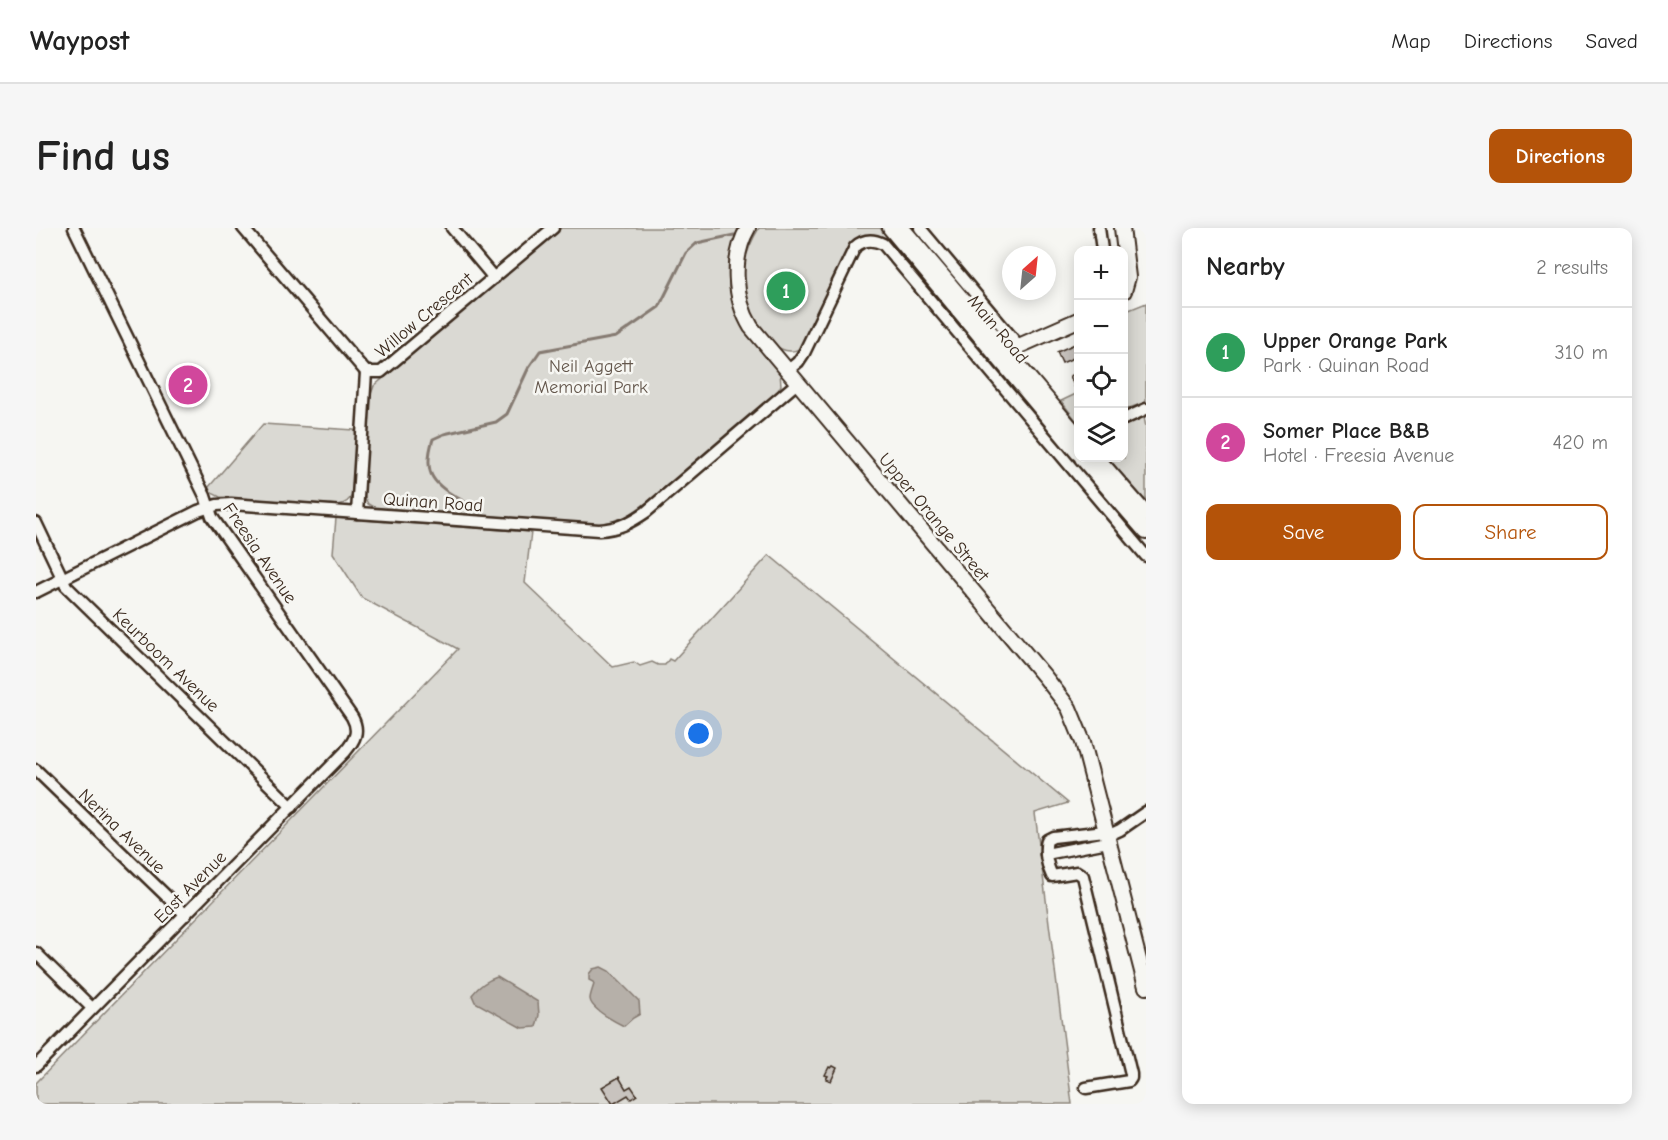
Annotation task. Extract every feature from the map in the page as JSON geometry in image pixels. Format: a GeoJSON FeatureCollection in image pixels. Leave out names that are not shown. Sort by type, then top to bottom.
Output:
{"type":"FeatureCollection","features":[{"type":"Feature","properties":{"kind":"street","name":"Freesia Avenue"},"geometry":{"type":"LineString","coordinates":[[74,228],[212,517],[356,725]]}},
{"type":"Feature","properties":{"kind":"street"},"geometry":{"type":"LineString","coordinates":[[243,228],[366,372]]}},
{"type":"Feature","properties":{"kind":"street"},"geometry":{"type":"LineString","coordinates":[[452,228],[494,278]]}},
{"type":"Feature","properties":{"kind":"street","name":"Willow Crescent"},"geometry":{"type":"LineString","coordinates":[[357,513],[366,372],[381,372],[553,228]]}},
{"type":"Feature","properties":{"kind":"street","name":"Upper Orange Street"},"geometry":{"type":"LineString","coordinates":[[748,228],[738,261],[737,283],[740,303],[751,327],[1045,677],[1068,708],[1083,742],[1107,836],[1142,949],[1146,987]]}},
{"type":"Feature","properties":{"kind":"street","name":"Main Road"},"geometry":{"type":"LineString","coordinates":[[890,228],[1009,352],[1074,446]]}},
{"type":"Feature","properties":{"kind":"street","name":"Main Road"},"geometry":{"type":"LineString","coordinates":[[902,228],[1074,431]]}},
{"type":"Feature","properties":{"kind":"street"},"geometry":{"type":"LineString","coordinates":[[920,228],[1009,352],[1074,322]]}},
{"type":"Feature","properties":{"kind":"street"},"geometry":{"type":"LineString","coordinates":[[1099,228],[1101,246]]}},
{"type":"Feature","properties":{"kind":"street"},"geometry":{"type":"LineString","coordinates":[[1122,228],[1124,246]]}},
{"type":"Feature","properties":{"kind":"street"},"geometry":{"type":"LineString","coordinates":[[787,371],[798,362],[804,353],[855,247],[872,240],[883,244],[1146,556]]}},
{"type":"Feature","properties":{"kind":"street","name":"Quinan Road"},"geometry":{"type":"LineString","coordinates":[[36,592],[198,511],[231,504],[599,530],[619,528],[646,512],[797,383]]}},
{"type":"Feature","properties":{"kind":"street"},"geometry":{"type":"LineString","coordinates":[[1128,416],[1146,409]]}},
{"type":"Feature","properties":{"kind":"street","name":"Main Road"},"geometry":{"type":"LineString","coordinates":[[1087,462],[1146,532]]}},
{"type":"Feature","properties":{"kind":"street"},"geometry":{"type":"LineString","coordinates":[[1100,462],[1146,514]]}},
{"type":"Feature","properties":{"kind":"street","name":"Keurboom Avenue"},"geometry":{"type":"LineString","coordinates":[[36,523],[66,586],[292,807]]}},
{"type":"Feature","properties":{"kind":"street","name":"East Avenue"},"geometry":{"type":"LineString","coordinates":[[36,1066],[352,744],[357,733],[356,725]]}},
{"type":"Feature","properties":{"kind":"street","name":"Nerina Avenue"},"geometry":{"type":"LineString","coordinates":[[36,770],[186,915]]}},
{"type":"Feature","properties":{"kind":"street"},"geometry":{"type":"LineString","coordinates":[[1046,854],[1075,848],[1120,831],[1146,813]]}},
{"type":"Feature","properties":{"kind":"street"},"geometry":{"type":"LineString","coordinates":[[1086,1088],[1129,1081],[1131,1074],[1083,876],[1077,872],[1052,876],[1046,854],[1047,840],[1072,835],[1107,836]]}},
{"type":"Feature","properties":{"kind":"street"},"geometry":{"type":"LineString","coordinates":[[36,953],[92,1008]]}},
{"type":"Feature","properties":{"kind":"green space","name":"Neil Aggett Memorial Park"},"geometry":{"type":"Polygon","coordinates":[[[561,228],[738,228],[730,263],[729,287],[746,331],[780,373],[781,385],[777,393],[664,490],[625,518],[601,524],[375,508],[368,504],[363,494],[371,394],[374,386],[561,228]]]}},
{"type":"Feature","properties":{"kind":"green space"},"geometry":{"type":"Polygon","coordinates":[[[759,228],[880,228],[890,240],[887,242],[873,235],[857,239],[802,347],[792,351],[781,349],[763,332],[745,296],[744,263],[759,228]]]}},
{"type":"Feature","properties":{"kind":"green space"},"geometry":{"type":"Polygon","coordinates":[[[1146,303],[1146,402],[1128,409],[1128,354],[1128,310],[1146,303]]]}},
{"type":"Feature","properties":{"kind":"green space"},"geometry":{"type":"Polygon","coordinates":[[[1074,395],[1074,418],[1061,401],[1074,395]]]}},
{"type":"Feature","properties":{"kind":"green space"},"geometry":{"type":"Polygon","coordinates":[[[1144,417],[1146,501],[1112,462],[1128,462],[1128,424],[1144,417]]]}},
{"type":"Feature","properties":{"kind":"green space"},"geometry":{"type":"Polygon","coordinates":[[[263,424],[354,430],[357,435],[353,493],[349,500],[338,505],[220,497],[212,493],[208,488],[263,424]]]}},
{"type":"Feature","properties":{"kind":"green space"},"geometry":{"type":"Polygon","coordinates":[[[336,518],[531,532],[525,583],[613,667],[634,662],[640,666],[652,662],[665,665],[669,659],[673,661],[769,555],[1068,803],[1035,813],[1072,1104],[36,1104],[36,1083],[458,649],[362,598],[333,553],[336,518]]]}},
{"type":"Feature","properties":{"kind":"shaded area"},"geometry":{"type":"Polygon","coordinates":[[[601,967],[609,971],[639,1001],[640,1014],[624,1026],[604,1015],[591,1003],[590,997],[594,984],[589,980],[589,974],[593,969],[601,967]]]}},
{"type":"Feature","properties":{"kind":"shaded area"},"geometry":{"type":"Polygon","coordinates":[[[497,977],[538,1002],[539,1015],[536,1027],[522,1028],[475,1002],[472,995],[474,992],[497,977]]]}},
{"type":"Feature","properties":{"kind":"building"},"geometry":{"type":"Polygon","coordinates":[[[1074,345],[1074,358],[1062,363],[1057,352],[1074,345]]]}},
{"type":"Feature","properties":{"kind":"building"},"geometry":{"type":"Polygon","coordinates":[[[829,1067],[837,1068],[831,1081],[826,1079],[828,1076],[825,1075],[829,1067]]]}},
{"type":"Feature","properties":{"kind":"building"},"geometry":{"type":"Polygon","coordinates":[[[619,1077],[626,1089],[631,1086],[637,1095],[631,1099],[628,1095],[613,1104],[602,1087],[619,1077]]]}},
{"type":"Feature","properties":{"kind":"waterway"},"geometry":{"type":"LineString","coordinates":[[474,508],[443,489],[431,475],[429,454],[433,439],[444,434],[496,422],[507,414],[529,367],[540,351],[616,337],[659,307],[686,253],[697,243],[734,235]]}},
{"type":"Feature","properties":{"kind":"place","name":"Upper Orange Park"},"geometry":{"type":"Point","coordinates":[786,291]}},
{"type":"Feature","properties":{"kind":"place","name":"Somer Place B&B"},"geometry":{"type":"Point","coordinates":[188,385]}}]}
